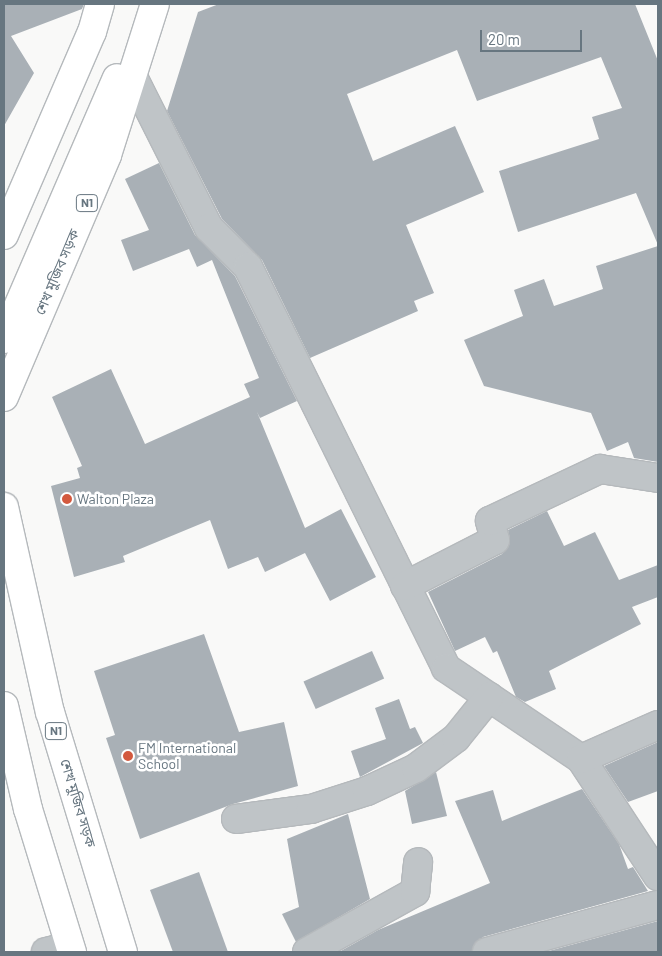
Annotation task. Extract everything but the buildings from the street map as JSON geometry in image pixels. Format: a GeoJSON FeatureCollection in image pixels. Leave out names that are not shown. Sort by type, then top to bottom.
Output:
{"type":"FeatureCollection","features":[{"type":"Feature","properties":{"kind":"highway"},"geometry":{"type":"LineString","coordinates":[[4,195],[92,4]]}},
{"type":"Feature","properties":{"kind":"highway"},"geometry":{"type":"LineString","coordinates":[[4,235],[100,4]]}},
{"type":"Feature","properties":{"kind":"highway"},"geometry":{"type":"LineString","coordinates":[[4,339],[122,65],[142,4]]}},
{"type":"Feature","properties":{"kind":"highway","name":"শেখ মুজিব সড়ক"},"geometry":{"type":"LineString","coordinates":[[4,397],[108,155],[134,79],[155,4]]}},
{"type":"Feature","properties":{"kind":"highway","name":"শেখ মুজিব সড়ক"},"geometry":{"type":"LineString","coordinates":[[4,507],[50,712],[123,952]]}},
{"type":"Feature","properties":{"kind":"highway"},"geometry":{"type":"LineString","coordinates":[[4,552],[105,952]]}},
{"type":"Feature","properties":{"kind":"highway"},"geometry":{"type":"LineString","coordinates":[[4,706],[59,951]]}},
{"type":"Feature","properties":{"kind":"highway"},"geometry":{"type":"LineString","coordinates":[[4,744],[59,951]]}},
{"type":"Feature","properties":{"kind":"street"},"geometry":{"type":"LineString","coordinates":[[134,79],[209,228],[248,267],[446,668],[581,759],[658,876]]}},
{"type":"Feature","properties":{"kind":"street"},"geometry":{"type":"LineString","coordinates":[[405,586],[495,540],[490,521],[600,469],[658,478]]}},
{"type":"Feature","properties":{"kind":"street"},"geometry":{"type":"LineString","coordinates":[[236,819],[311,809],[367,792],[416,768],[456,738],[489,697]]}},
{"type":"Feature","properties":{"kind":"street"},"geometry":{"type":"LineString","coordinates":[[581,759],[658,725]]}},
{"type":"Feature","properties":{"kind":"street"},"geometry":{"type":"LineString","coordinates":[[306,952],[415,892],[418,862]]}},
{"type":"Feature","properties":{"kind":"street"},"geometry":{"type":"LineString","coordinates":[[487,952],[658,905]]}},
{"type":"Feature","properties":{"kind":"place","name":"Walton Plaza"},"geometry":{"type":"Point","coordinates":[67,499]}},
{"type":"Feature","properties":{"kind":"place","name":"FM International School"},"geometry":{"type":"Point","coordinates":[128,756]}}]}
